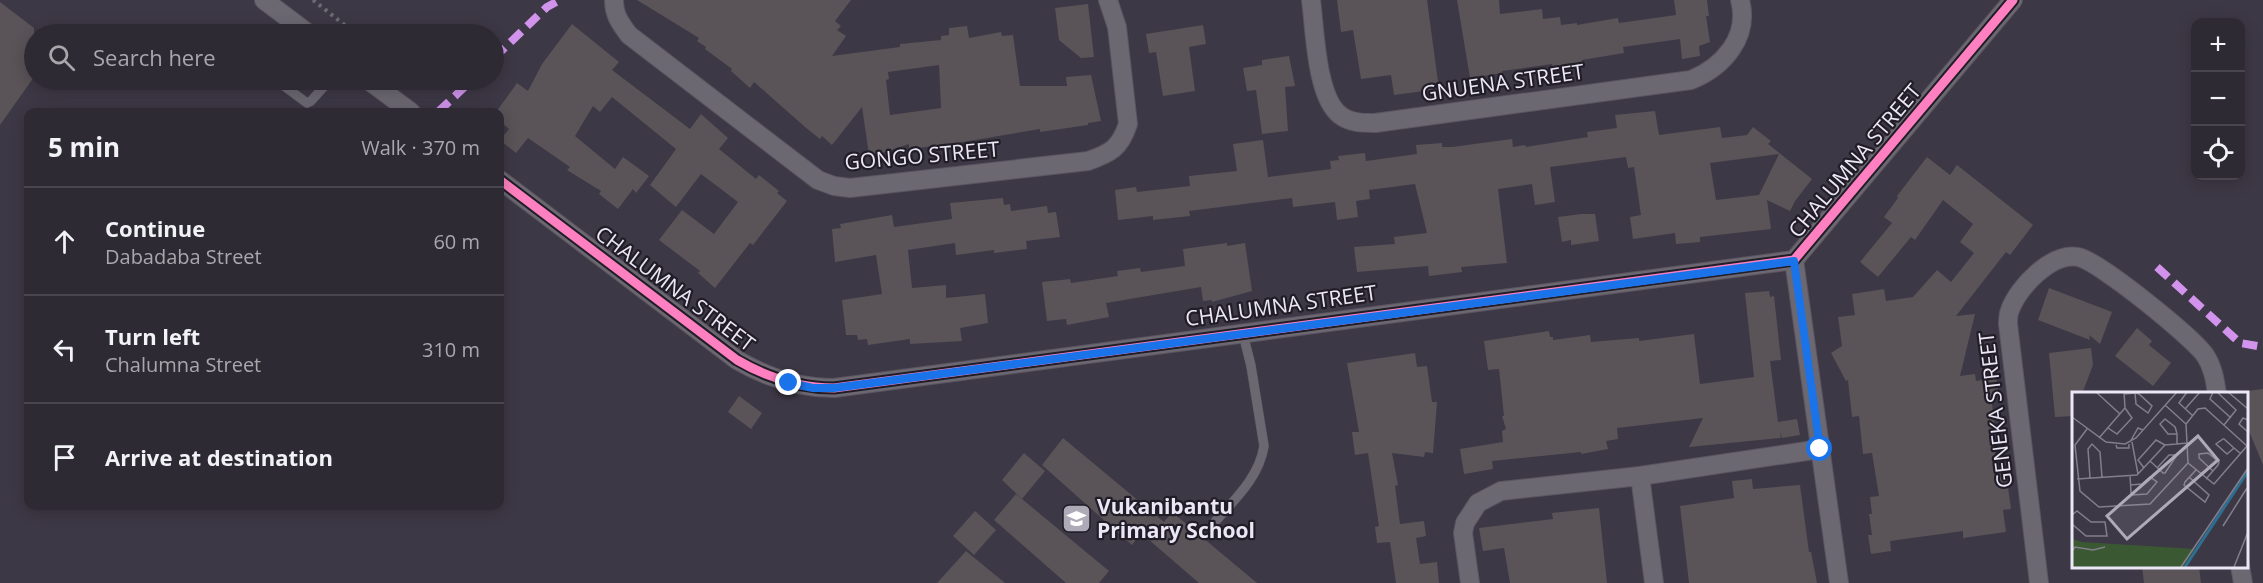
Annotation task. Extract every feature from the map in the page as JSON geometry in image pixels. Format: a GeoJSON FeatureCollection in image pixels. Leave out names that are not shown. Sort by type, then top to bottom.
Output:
{"type":"FeatureCollection","features":[{"type":"Feature","properties":{"kind":"street"},"geometry":{"type":"LineString","coordinates":[[264,0],[296,24]]}},
{"type":"Feature","properties":{"kind":"street","name":"GONGO STREET"},"geometry":{"type":"LineString","coordinates":[[614,0],[614,12],[629,35],[818,180],[850,189],[1088,161],[1106,155],[1124,138],[1128,124],[1117,27],[1108,0]]}},
{"type":"Feature","properties":{"kind":"street","name":"GNUENA STREET"},"geometry":{"type":"LineString","coordinates":[[1311,0],[1324,91],[1331,105],[1339,115],[1350,121],[1375,123],[1691,80],[1708,73],[1731,49],[1739,34],[1743,18],[1740,0]]}},
{"type":"Feature","properties":{"kind":"street","name":"CHALUMNA STREET"},"geometry":{"type":"LineString","coordinates":[[504,183],[737,360],[771,377],[813,388],[834,388],[1794,261],[2013,0]]}},
{"type":"Feature","properties":{"kind":"street"},"geometry":{"type":"LineString","coordinates":[[381,90],[406,108]]}},
{"type":"Feature","properties":{"kind":"street","name":"GENEKA STREET"},"geometry":{"type":"LineString","coordinates":[[2039,583],[2008,324],[2010,310],[2040,270],[2068,256],[2080,257],[2093,263],[2198,346],[2207,357],[2214,374],[2217,392]]}},
{"type":"Feature","properties":{"kind":"street"},"geometry":{"type":"LineString","coordinates":[[1794,261],[1839,583]]}},
{"type":"Feature","properties":{"kind":"street"},"geometry":{"type":"LineString","coordinates":[[1470,583],[1463,532],[1470,512],[1488,496],[1515,488],[1640,476],[1820,449]]}},
{"type":"Feature","properties":{"kind":"street"},"geometry":{"type":"LineString","coordinates":[[1640,476],[1654,583]]}},
{"type":"Feature","properties":{"kind":"street"},"geometry":{"type":"LineString","coordinates":[[2241,568],[2243,583]]}},
{"type":"Feature","properties":{"kind":"lane"},"geometry":{"type":"LineString","coordinates":[[289,90],[307,103],[321,90]]}},
{"type":"Feature","properties":{"kind":"lane"},"geometry":{"type":"LineString","coordinates":[[1214,523],[1258,468],[1264,446],[1251,366],[1243,334]]}},
{"type":"Feature","properties":{"kind":"path"},"geometry":{"type":"LineString","coordinates":[[314,0],[344,24]]}},
{"type":"Feature","properties":{"kind":"building"},"geometry":{"type":"Polygon","coordinates":[[[637,0],[851,0],[835,21],[841,26],[837,30],[846,36],[832,56],[900,47],[900,44],[941,40],[941,36],[949,35],[949,28],[967,26],[969,38],[1001,32],[1002,36],[1013,35],[1020,86],[1067,86],[1066,77],[1091,75],[1101,121],[1040,132],[1040,129],[909,149],[909,144],[869,155],[862,107],[832,145],[822,136],[820,139],[805,127],[754,82],[750,88],[731,71],[732,69],[705,49],[706,47],[697,41],[699,38],[637,0]],[[939,65],[888,72],[889,79],[886,80],[890,115],[941,108],[939,65]]]}},
{"type":"Feature","properties":{"kind":"building"},"geometry":{"type":"Polygon","coordinates":[[[1337,0],[1427,0],[1439,89],[1394,95],[1391,75],[1361,79],[1353,30],[1341,32],[1337,0]]]}},
{"type":"Feature","properties":{"kind":"building"},"geometry":{"type":"Polygon","coordinates":[[[1457,0],[1499,0],[1500,14],[1542,9],[1543,19],[1560,17],[1561,25],[1577,23],[1577,25],[1618,18],[1619,23],[1676,15],[1674,0],[1707,0],[1709,16],[1706,16],[1710,42],[1699,46],[1700,56],[1682,59],[1680,39],[1623,47],[1624,53],[1582,60],[1583,64],[1575,65],[1575,69],[1553,72],[1552,64],[1470,78],[1457,0]]]}},
{"type":"Feature","properties":{"kind":"building"},"geometry":{"type":"Polygon","coordinates":[[[0,2],[29,24],[24,24],[25,90],[0,125],[0,2]]]}},
{"type":"Feature","properties":{"kind":"building"},"geometry":{"type":"Polygon","coordinates":[[[1088,4],[1094,57],[1081,58],[1059,40],[1055,8],[1088,4]]]}},
{"type":"Feature","properties":{"kind":"building"},"geometry":{"type":"Polygon","coordinates":[[[572,24],[619,62],[612,70],[690,129],[701,114],[728,138],[719,149],[756,179],[759,175],[779,191],[777,193],[787,201],[753,245],[750,243],[715,288],[698,273],[700,271],[659,240],[682,210],[714,234],[738,202],[701,174],[676,207],[650,185],[676,149],[612,97],[600,112],[593,106],[575,136],[615,169],[623,157],[649,176],[636,193],[633,189],[618,209],[599,194],[601,191],[567,170],[570,167],[528,138],[516,153],[504,143],[504,135],[509,129],[504,125],[504,108],[499,108],[517,83],[528,91],[542,64],[572,24]]]}},
{"type":"Feature","properties":{"kind":"building"},"geometry":{"type":"Polygon","coordinates":[[[1203,25],[1206,44],[1189,47],[1195,91],[1163,96],[1156,52],[1149,53],[1146,34],[1203,25]]]}},
{"type":"Feature","properties":{"kind":"building"},"geometry":{"type":"Polygon","coordinates":[[[1289,56],[1295,86],[1285,87],[1288,131],[1262,134],[1256,90],[1247,91],[1243,68],[1262,65],[1262,60],[1289,56]]]}},
{"type":"Feature","properties":{"kind":"building"},"geometry":{"type":"Polygon","coordinates":[[[1655,111],[1659,135],[1720,127],[1722,138],[1747,135],[1753,127],[1771,141],[1768,144],[1812,179],[1790,211],[1767,200],[1771,229],[1700,237],[1700,242],[1676,244],[1675,233],[1633,239],[1630,217],[1641,215],[1634,167],[1628,168],[1626,157],[1550,167],[1555,202],[1535,205],[1532,184],[1498,189],[1507,263],[1461,267],[1462,272],[1429,276],[1428,266],[1357,272],[1354,247],[1395,244],[1394,237],[1427,233],[1415,184],[1369,190],[1370,199],[1356,201],[1358,217],[1337,220],[1335,202],[1293,207],[1292,198],[1189,211],[1190,216],[1153,220],[1153,216],[1118,220],[1115,190],[1136,187],[1137,192],[1190,186],[1189,176],[1237,171],[1233,144],[1263,140],[1268,177],[1331,169],[1330,161],[1339,160],[1338,156],[1365,153],[1366,161],[1417,154],[1416,145],[1442,143],[1442,147],[1452,147],[1512,139],[1513,147],[1525,145],[1526,147],[1588,137],[1587,132],[1617,128],[1615,115],[1655,111]],[[1779,154],[1710,163],[1716,200],[1759,195],[1779,154]]]}},
{"type":"Feature","properties":{"kind":"building"},"geometry":{"type":"Polygon","coordinates":[[[1927,157],[1950,175],[1957,165],[2033,225],[2010,255],[2006,252],[1956,316],[1975,314],[1960,376],[1975,374],[1976,381],[1996,378],[1999,395],[1991,396],[1997,443],[1993,464],[2009,468],[2007,480],[2011,509],[2003,510],[2006,532],[1963,538],[1963,531],[1890,541],[1891,551],[1871,554],[1868,535],[1872,535],[1869,514],[1872,514],[1870,497],[1879,496],[1872,453],[1863,454],[1859,416],[1852,417],[1848,380],[1846,381],[1831,353],[1842,346],[1838,317],[1855,315],[1852,294],[1884,289],[1886,301],[1913,297],[1937,270],[1951,282],[1974,253],[1960,242],[1973,224],[1943,200],[1915,240],[1911,237],[1878,277],[1860,262],[1892,223],[1884,217],[1927,157]]]}},
{"type":"Feature","properties":{"kind":"building"},"geometry":{"type":"Polygon","coordinates":[[[1003,198],[1004,205],[1010,204],[1011,211],[1047,206],[1048,213],[1056,212],[1060,237],[1026,241],[1027,249],[994,253],[994,250],[956,255],[955,243],[908,250],[912,288],[946,285],[946,298],[985,294],[988,323],[960,328],[962,341],[910,344],[910,339],[868,345],[867,339],[858,340],[857,335],[846,335],[842,300],[882,294],[876,255],[835,262],[832,229],[841,228],[840,224],[892,215],[894,227],[952,219],[950,203],[1003,198]]]}},
{"type":"Feature","properties":{"kind":"building"},"geometry":{"type":"Polygon","coordinates":[[[1595,214],[1599,241],[1571,245],[1571,240],[1562,242],[1558,217],[1595,214]]]}},
{"type":"Feature","properties":{"kind":"building"},"geometry":{"type":"Polygon","coordinates":[[[1227,243],[1227,246],[1245,243],[1252,291],[1212,302],[1212,300],[1203,301],[1201,287],[1106,303],[1109,317],[1067,325],[1066,319],[1047,321],[1042,282],[1070,279],[1071,283],[1118,276],[1117,271],[1140,268],[1141,272],[1185,266],[1183,249],[1227,243]]]}},
{"type":"Feature","properties":{"kind":"building"},"geometry":{"type":"Polygon","coordinates":[[[2049,288],[2112,312],[2100,344],[2089,335],[2090,340],[2038,320],[2049,288]]]}},
{"type":"Feature","properties":{"kind":"building"},"geometry":{"type":"Polygon","coordinates":[[[1769,291],[1770,297],[1774,296],[1781,360],[1770,361],[1778,422],[1797,419],[1800,435],[1782,438],[1780,432],[1781,438],[1689,447],[1703,418],[1617,428],[1618,439],[1606,441],[1608,449],[1581,454],[1581,452],[1492,461],[1493,469],[1464,474],[1460,449],[1503,442],[1502,431],[1506,429],[1502,416],[1504,416],[1499,369],[1488,370],[1484,341],[1549,331],[1553,340],[1590,335],[1591,342],[1639,338],[1639,341],[1694,334],[1700,384],[1754,377],[1745,293],[1769,291]]]}},
{"type":"Feature","properties":{"kind":"building"},"geometry":{"type":"Polygon","coordinates":[[[2137,328],[2152,341],[2149,345],[2171,363],[2153,386],[2115,356],[2137,328]]]}},
{"type":"Feature","properties":{"kind":"building"},"geometry":{"type":"Polygon","coordinates":[[[2091,348],[2093,365],[2083,392],[2072,392],[2072,416],[2055,417],[2049,353],[2091,348]]]}},
{"type":"Feature","properties":{"kind":"building"},"geometry":{"type":"Polygon","coordinates":[[[1415,353],[1417,367],[1427,366],[1432,402],[1437,402],[1433,453],[1425,452],[1424,457],[1392,453],[1398,485],[1395,486],[1400,524],[1424,521],[1426,536],[1416,538],[1420,564],[1437,562],[1439,583],[1396,583],[1390,542],[1377,543],[1375,527],[1379,526],[1368,453],[1355,455],[1352,432],[1359,432],[1347,363],[1415,353]]]}},
{"type":"Feature","properties":{"kind":"building"},"geometry":{"type":"Polygon","coordinates":[[[2263,389],[2263,465],[2248,428],[2247,391],[2263,389]]]}},
{"type":"Feature","properties":{"kind":"building"},"geometry":{"type":"Polygon","coordinates":[[[739,396],[762,413],[751,429],[728,412],[739,396]]]}},
{"type":"Feature","properties":{"kind":"building"},"geometry":{"type":"Polygon","coordinates":[[[1063,438],[1164,522],[1172,512],[1257,583],[1199,583],[1141,533],[1132,545],[1042,465],[1063,438]]]}},
{"type":"Feature","properties":{"kind":"building"},"geometry":{"type":"Polygon","coordinates":[[[1024,453],[1045,471],[1022,499],[1002,480],[1024,453]]]}},
{"type":"Feature","properties":{"kind":"building"},"geometry":{"type":"Polygon","coordinates":[[[1752,479],[1753,489],[1800,485],[1809,552],[1811,552],[1817,583],[1689,583],[1680,506],[1734,498],[1732,481],[1752,479]]]}},
{"type":"Feature","properties":{"kind":"building"},"geometry":{"type":"Polygon","coordinates":[[[1016,494],[1109,571],[1099,583],[1066,583],[994,520],[1016,494]]]}},
{"type":"Feature","properties":{"kind":"building"},"geometry":{"type":"Polygon","coordinates":[[[1599,508],[1607,583],[1510,583],[1504,548],[1483,551],[1479,528],[1553,519],[1552,513],[1599,508]]]}},
{"type":"Feature","properties":{"kind":"building"},"geometry":{"type":"Polygon","coordinates":[[[975,511],[996,530],[974,555],[953,536],[975,511]]]}},
{"type":"Feature","properties":{"kind":"building"},"geometry":{"type":"Polygon","coordinates":[[[966,551],[1005,583],[937,583],[966,551]]]}},
{"type":"Feature","properties":{"kind":"building"},"geometry":{"type":"Polygon","coordinates":[[[2142,568],[2199,568],[2201,583],[2144,583],[2142,568]]]}},
{"type":"Feature","properties":{"kind":"marked path"},"geometry":{"type":"LineString","coordinates":[[504,48],[547,7],[560,0]]}},
{"type":"Feature","properties":{"kind":"marked path"},"geometry":{"type":"LineString","coordinates":[[442,108],[461,90]]}},
{"type":"Feature","properties":{"kind":"marked path"},"geometry":{"type":"LineString","coordinates":[[2157,267],[2240,343],[2263,347]]}},
{"type":"Feature","properties":{"kind":"cycle path"},"geometry":{"type":"LineString","coordinates":[[504,183],[737,360],[784,381],[821,388],[834,388],[1794,260],[2013,0]]}},
{"type":"Feature","properties":{"kind":"place","name":"Vukanibantu Primary School"},"geometry":{"type":"Point","coordinates":[1076,519]}},
{"type":"Feature","properties":{"kind":"route"},"geometry":{"type":"LineString","coordinates":[[789,383],[813,388],[834,388],[1794,261],[1820,449]]}}]}
